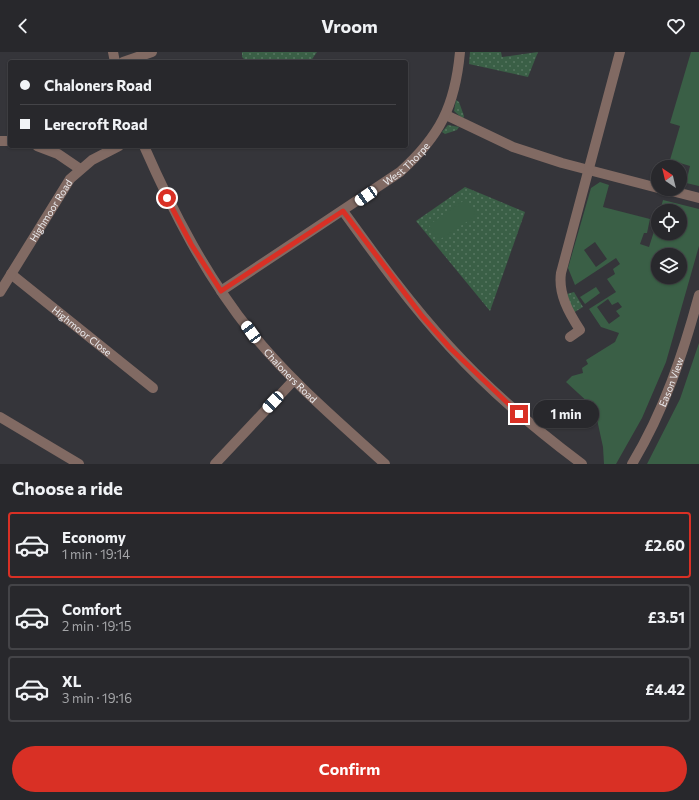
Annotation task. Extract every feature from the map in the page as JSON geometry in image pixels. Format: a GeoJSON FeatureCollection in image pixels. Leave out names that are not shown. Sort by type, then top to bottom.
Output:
{"type":"FeatureCollection","features":[{"type":"Feature","properties":{"kind":"street"},"geometry":{"type":"LineString","coordinates":[[129,60],[152,52]]}},
{"type":"Feature","properties":{"kind":"street","name":"West Thorpe"},"geometry":{"type":"LineString","coordinates":[[221,291],[343,211],[400,172],[417,157],[430,141],[446,115],[454,92],[460,52]]}},
{"type":"Feature","properties":{"kind":"street"},"geometry":{"type":"LineString","coordinates":[[570,337],[583,328],[568,312],[560,282],[588,169],[620,52]]}},
{"type":"Feature","properties":{"kind":"street"},"geometry":{"type":"LineString","coordinates":[[446,115],[513,147],[651,186]]}},
{"type":"Feature","properties":{"kind":"street"},"geometry":{"type":"LineString","coordinates":[[42,148],[58,154],[80,169]]}},
{"type":"Feature","properties":{"kind":"street","name":"Highmoor Road"},"geometry":{"type":"LineString","coordinates":[[0,292],[62,191],[80,169],[98,156],[115,148]]}},
{"type":"Feature","properties":{"kind":"street","name":"Chaloners Road"},"geometry":{"type":"LineString","coordinates":[[145,148],[167,198],[188,237],[221,291],[251,332],[294,380],[385,464]]}},
{"type":"Feature","properties":{"kind":"street"},"geometry":{"type":"LineString","coordinates":[[687,195],[699,198]]}},
{"type":"Feature","properties":{"kind":"street"},"geometry":{"type":"LineString","coordinates":[[343,211],[401,290],[450,348],[490,388],[539,432],[582,464]]}},
{"type":"Feature","properties":{"kind":"street","name":"Highmoor Close"},"geometry":{"type":"LineString","coordinates":[[11,274],[153,388]]}},
{"type":"Feature","properties":{"kind":"street","name":"Eason View"},"geometry":{"type":"LineString","coordinates":[[632,464],[668,393],[683,352],[699,295]]}},
{"type":"Feature","properties":{"kind":"street"},"geometry":{"type":"LineString","coordinates":[[215,464],[294,380]]}},
{"type":"Feature","properties":{"kind":"street"},"geometry":{"type":"LineString","coordinates":[[0,417],[79,464]]}},
{"type":"Feature","properties":{"kind":"green space"},"geometry":{"type":"Polygon","coordinates":[[[242,52],[317,52],[311,60],[245,60],[242,57],[242,52]]]}},
{"type":"Feature","properties":{"kind":"green space"},"geometry":{"type":"Polygon","coordinates":[[[470,52],[501,52],[502,57],[538,52],[528,77],[469,64],[470,52]]]}},
{"type":"Feature","properties":{"kind":"green space"},"geometry":{"type":"Polygon","coordinates":[[[691,52],[699,52],[699,186],[687,183],[690,166],[687,165],[687,160],[670,160],[680,126],[670,123],[691,52]]]}},
{"type":"Feature","properties":{"kind":"green space"},"geometry":{"type":"Polygon","coordinates":[[[456,100],[459,102],[464,116],[463,119],[454,111],[456,100]]]}},
{"type":"Feature","properties":{"kind":"green space"},"geometry":{"type":"Polygon","coordinates":[[[448,125],[459,127],[457,130],[445,134],[442,132],[448,125]]]}},
{"type":"Feature","properties":{"kind":"green space"},"geometry":{"type":"Polygon","coordinates":[[[600,182],[609,185],[603,207],[650,219],[647,233],[644,233],[640,244],[649,247],[651,240],[687,240],[687,206],[699,209],[699,246],[666,362],[642,418],[616,464],[604,464],[603,447],[593,401],[590,404],[566,382],[572,376],[583,373],[582,368],[588,364],[586,360],[615,342],[619,333],[601,327],[589,309],[616,292],[607,279],[615,274],[613,269],[620,264],[616,258],[575,285],[568,268],[591,188],[600,182]],[[595,242],[584,250],[596,267],[607,259],[595,242]],[[608,299],[597,307],[609,324],[620,316],[616,311],[622,307],[618,302],[612,305],[608,299]]]}},
{"type":"Feature","properties":{"kind":"green space"},"geometry":{"type":"Polygon","coordinates":[[[465,187],[525,212],[490,311],[416,221],[465,187]]]}},
{"type":"Feature","properties":{"kind":"green space"},"geometry":{"type":"Polygon","coordinates":[[[466,199],[477,215],[439,240],[429,225],[466,199]]]}},
{"type":"Feature","properties":{"kind":"green space"},"geometry":{"type":"Polygon","coordinates":[[[663,200],[679,204],[662,204],[663,200]]]}},
{"type":"Feature","properties":{"kind":"green space"},"geometry":{"type":"Polygon","coordinates":[[[596,287],[600,293],[585,304],[580,297],[596,287]]]}},
{"type":"Feature","properties":{"kind":"green space"},"geometry":{"type":"Polygon","coordinates":[[[574,292],[583,307],[573,313],[567,294],[574,292]]]}},
{"type":"Feature","properties":{"kind":"green space"},"geometry":{"type":"Polygon","coordinates":[[[699,343],[699,464],[647,464],[680,399],[699,343]]]}},
{"type":"Feature","properties":{"kind":"route"},"geometry":{"type":"LineString","coordinates":[[167,198],[191,244],[221,291],[343,211],[422,316],[450,348],[490,388],[519,414]]}}]}
